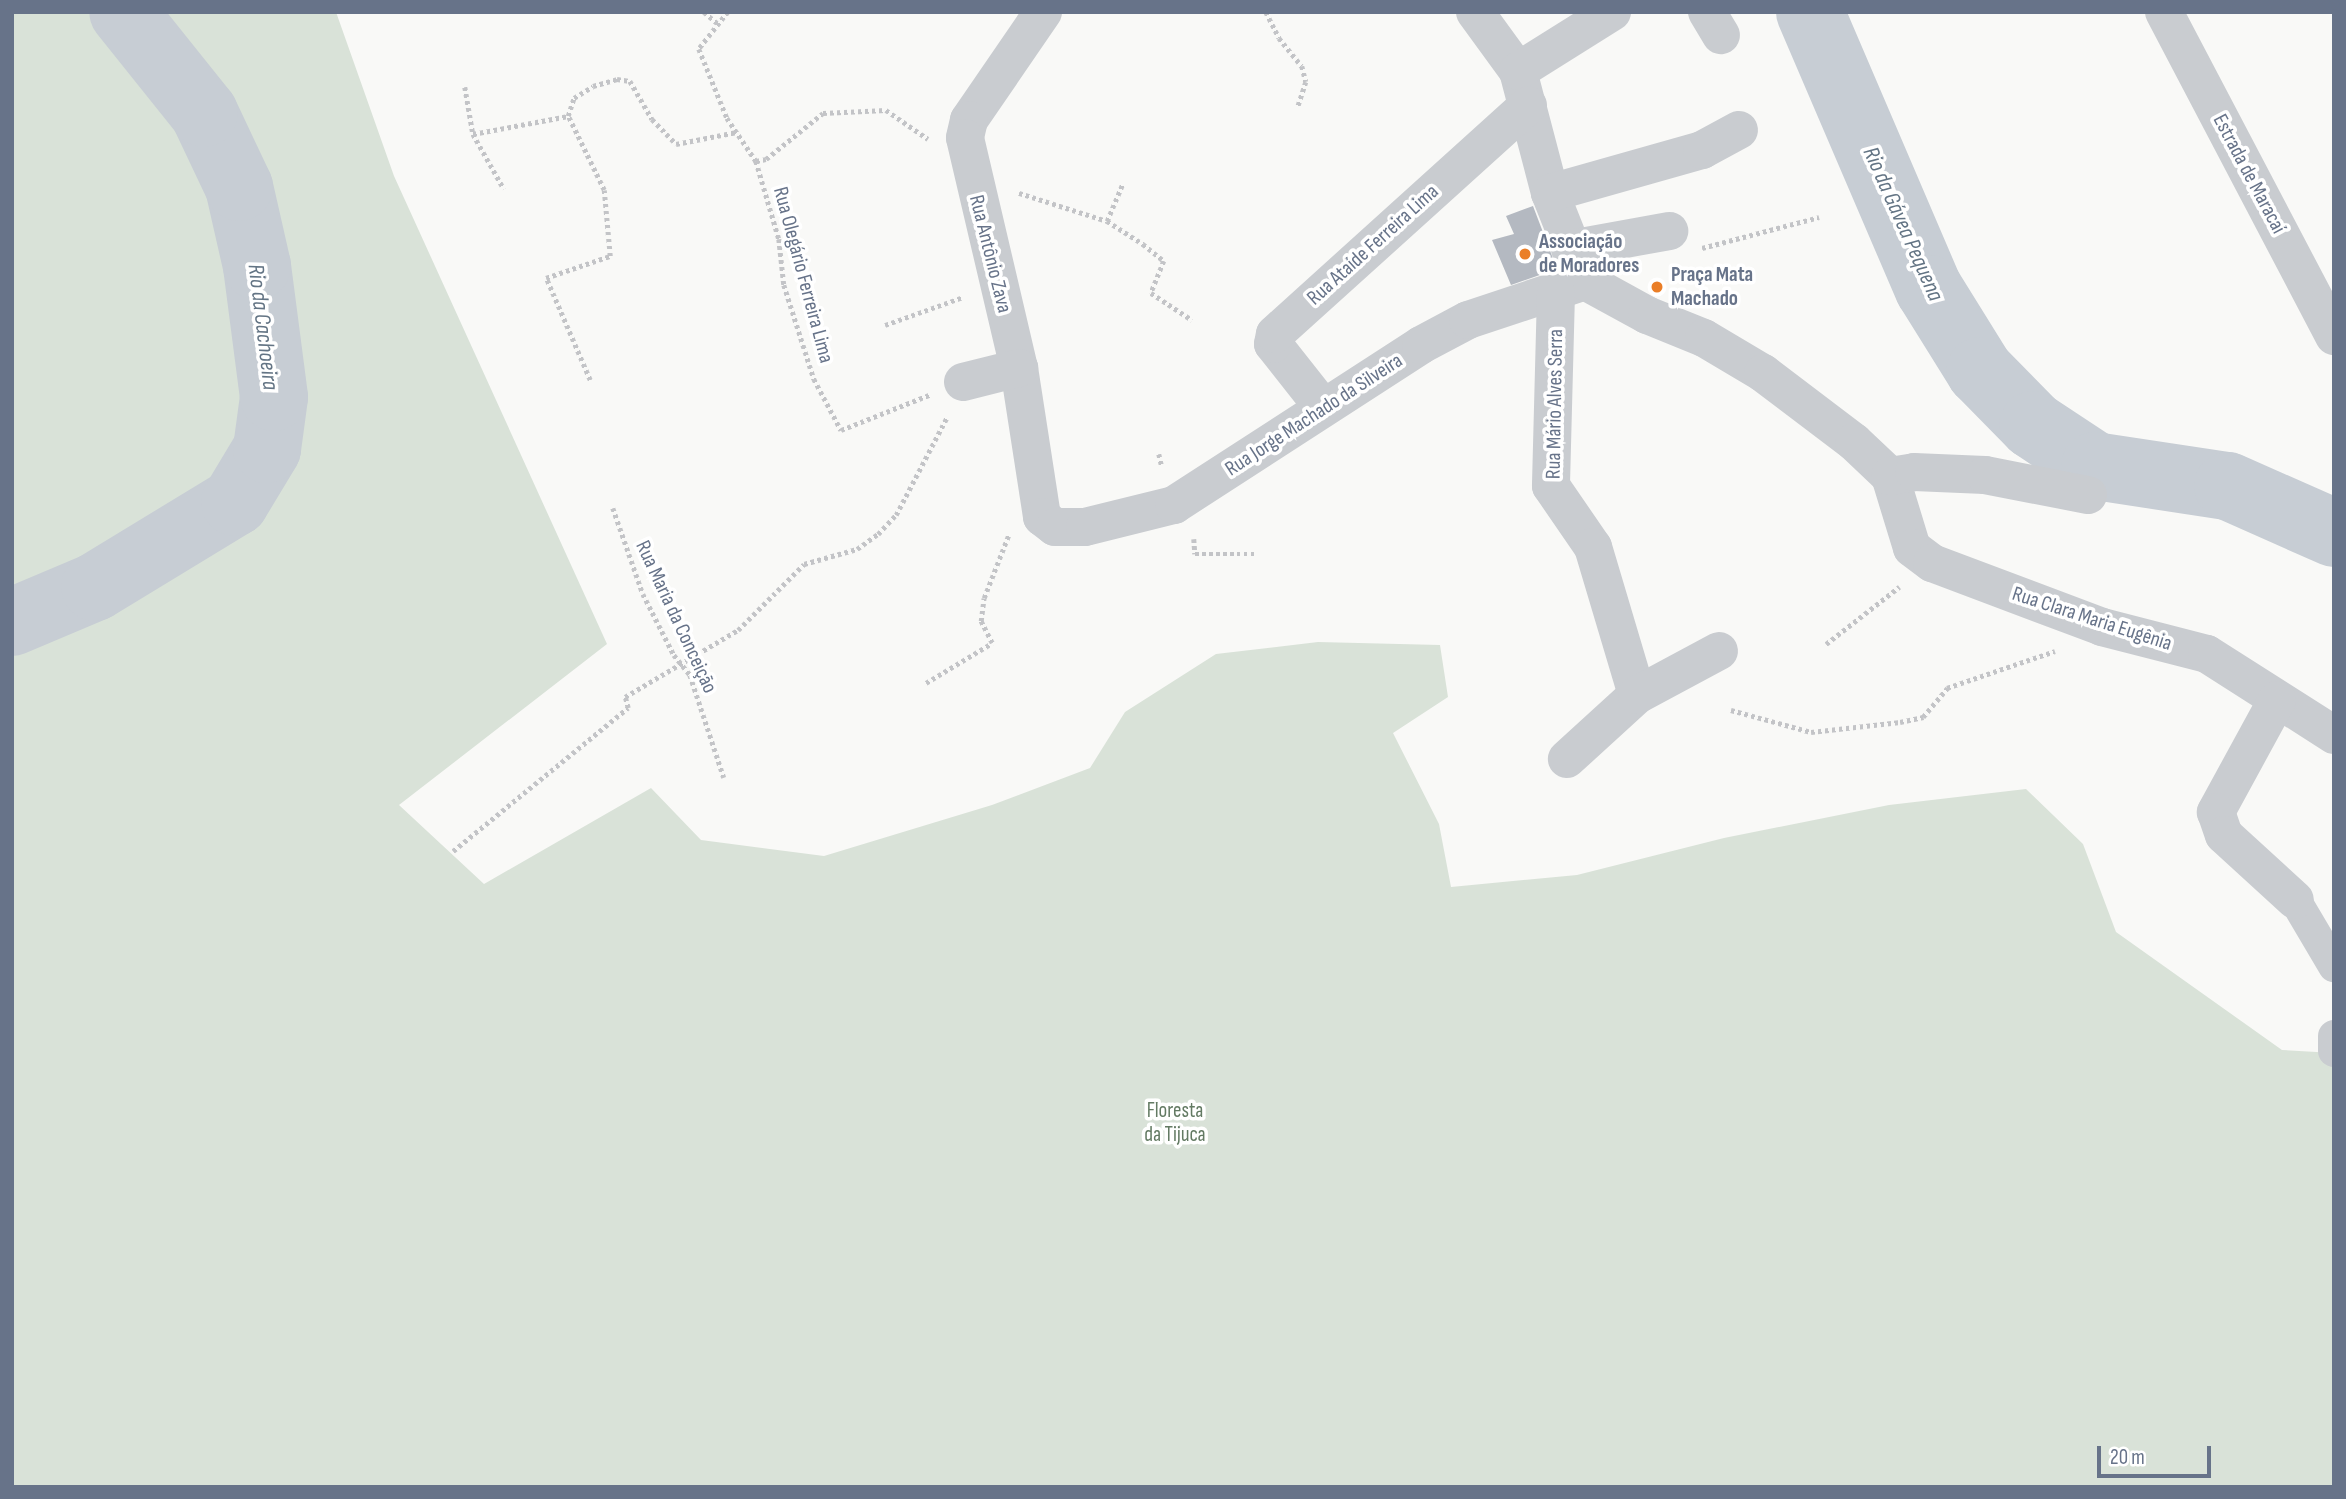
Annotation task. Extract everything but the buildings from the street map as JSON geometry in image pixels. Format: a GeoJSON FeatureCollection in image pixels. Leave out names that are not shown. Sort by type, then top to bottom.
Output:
{"type":"FeatureCollection","features":[{"type":"Feature","properties":{"kind":"street","name":"Rua Antônio Zava"},"geometry":{"type":"LineString","coordinates":[[1040,502],[1019,368],[971,178],[964,138],[969,120],[1043,12]]}},
{"type":"Feature","properties":{"kind":"street"},"geometry":{"type":"LineString","coordinates":[[1475,12],[1521,96],[1550,193],[1570,274],[1704,338],[1763,373],[1854,442],[1890,476],[1914,472],[1985,475],[2088,495]]}},
{"type":"Feature","properties":{"kind":"street"},"geometry":{"type":"LineString","coordinates":[[1521,96],[1612,12]]}},
{"type":"Feature","properties":{"kind":"street","name":"Estrada de Maracaí"},"geometry":{"type":"LineString","coordinates":[[2164,12],[2334,336]]}},
{"type":"Feature","properties":{"kind":"street","name":"Rua Ataíde Ferreira Lima"},"geometry":{"type":"LineString","coordinates":[[1315,394],[1273,344],[1275,334],[1521,96]]}},
{"type":"Feature","properties":{"kind":"street"},"geometry":{"type":"LineString","coordinates":[[1550,193],[1702,150],[1739,130]]}},
{"type":"Feature","properties":{"kind":"street","name":"Rua Jorge Machado da Silveira"},"geometry":{"type":"LineString","coordinates":[[1040,502],[1055,527],[1085,527],[1192,496],[1315,394],[1570,274],[1682,240]]}},
{"type":"Feature","properties":{"kind":"street","name":"Rua Mário Alves Serra"},"geometry":{"type":"LineString","coordinates":[[1570,274],[1551,486],[1593,547],[1637,695]]}},
{"type":"Feature","properties":{"kind":"street"},"geometry":{"type":"LineString","coordinates":[[963,382],[1019,368]]}},
{"type":"Feature","properties":{"kind":"street","name":"Rua Clara Maria Eugênia"},"geometry":{"type":"LineString","coordinates":[[1890,476],[1901,523],[1912,548],[1951,572],[2102,627],[2207,654],[2242,673],[2277,700],[2334,735]]}},
{"type":"Feature","properties":{"kind":"street"},"geometry":{"type":"LineString","coordinates":[[1567,759],[1637,695],[1719,651]]}},
{"type":"Feature","properties":{"kind":"street"},"geometry":{"type":"LineString","coordinates":[[2277,700],[2216,812],[2224,835],[2295,900],[2334,966]]}},
{"type":"Feature","properties":{"kind":"street"},"geometry":{"type":"LineString","coordinates":[[2334,1037],[2334,1051]]}},
{"type":"Feature","properties":{"kind":"path"},"geometry":{"type":"LineString","coordinates":[[704,12],[717,23],[728,12]]}},
{"type":"Feature","properties":{"kind":"path"},"geometry":{"type":"LineString","coordinates":[[1266,12],[1279,38],[1302,65],[1306,82],[1298,107]]}},
{"type":"Feature","properties":{"kind":"path","name":"Rua Olegário Ferreira Lima"},"geometry":{"type":"LineString","coordinates":[[717,23],[699,48],[737,132],[756,160],[779,239],[785,285],[814,379],[841,430],[963,382]]}},
{"type":"Feature","properties":{"kind":"path"},"geometry":{"type":"LineString","coordinates":[[590,380],[546,278],[610,256],[604,190],[568,116],[574,98],[584,90],[617,79],[629,81],[652,119],[676,144],[737,132]]}},
{"type":"Feature","properties":{"kind":"path"},"geometry":{"type":"LineString","coordinates":[[465,87],[473,134],[504,189]]}},
{"type":"Feature","properties":{"kind":"path"},"geometry":{"type":"LineString","coordinates":[[756,160],[766,159],[823,113],[886,110],[971,178],[1107,221],[1164,261],[1151,293],[1192,320]]}},
{"type":"Feature","properties":{"kind":"path"},"geometry":{"type":"LineString","coordinates":[[473,134],[568,116]]}},
{"type":"Feature","properties":{"kind":"path"},"geometry":{"type":"LineString","coordinates":[[1107,221],[1123,183]]}},
{"type":"Feature","properties":{"kind":"path"},"geometry":{"type":"LineString","coordinates":[[1682,240],[1819,216]]}},
{"type":"Feature","properties":{"kind":"path"},"geometry":{"type":"LineString","coordinates":[[885,325],[997,283]]}},
{"type":"Feature","properties":{"kind":"path"},"geometry":{"type":"LineString","coordinates":[[453,851],[628,708],[625,697],[738,630],[804,564],[857,549],[878,534],[896,515],[914,483],[963,382]]}},
{"type":"Feature","properties":{"kind":"path"},"geometry":{"type":"LineString","coordinates":[[1192,496],[1195,554],[1258,554]]}},
{"type":"Feature","properties":{"kind":"path"},"geometry":{"type":"LineString","coordinates":[[926,683],[992,643],[981,621],[984,598],[1010,532],[1040,502]]}},
{"type":"Feature","properties":{"kind":"path","name":"Rua Maria da Conceição"},"geometry":{"type":"LineString","coordinates":[[613,509],[643,594],[690,675],[724,778]]}},
{"type":"Feature","properties":{"kind":"path"},"geometry":{"type":"LineString","coordinates":[[1826,644],[1905,582],[1921,554]]}},
{"type":"Feature","properties":{"kind":"path"},"geometry":{"type":"LineString","coordinates":[[1731,710],[1811,732],[1923,717],[1947,688],[2069,645],[2102,627]]}},
{"type":"Feature","properties":{"kind":"green space","name":"Floresta da Tijuca"},"geometry":{"type":"Polygon","coordinates":[[[12,12],[336,12],[394,176],[607,644],[399,805],[484,884],[651,788],[701,840],[824,856],[992,805],[1090,768],[1125,712],[1216,654],[1318,642],[1440,645],[1448,697],[1393,733],[1439,824],[1451,887],[1577,875],[1724,838],[1889,805],[2026,789],[2083,844],[2116,932],[2282,1050],[2334,1053],[2334,1487],[12,1487],[12,12]]]}},
{"type":"Feature","properties":{"kind":"green space"},"geometry":{"type":"Polygon","coordinates":[[[2286,494],[2334,506],[2334,525],[2286,494]]]}},
{"type":"Feature","properties":{"kind":"waterway","name":"Rio da Cachoeira"},"geometry":{"type":"LineString","coordinates":[[12,622],[95,587],[235,502],[267,449],[274,397],[257,266],[239,187],[204,113],[123,12]]}},
{"type":"Feature","properties":{"kind":"waterway","name":"Rio da Gávea Pequena"},"geometry":{"type":"LineString","coordinates":[[1810,12],[1929,289],[1980,371],[2033,425],[2095,466],[2228,486],[2334,533]]}},
{"type":"Feature","properties":{"kind":"place","name":"Associação de Moradores"},"geometry":{"type":"Point","coordinates":[1525,254]}},
{"type":"Feature","properties":{"kind":"place","name":"Praça Mata Machado"},"geometry":{"type":"Point","coordinates":[1657,287]}}]}
